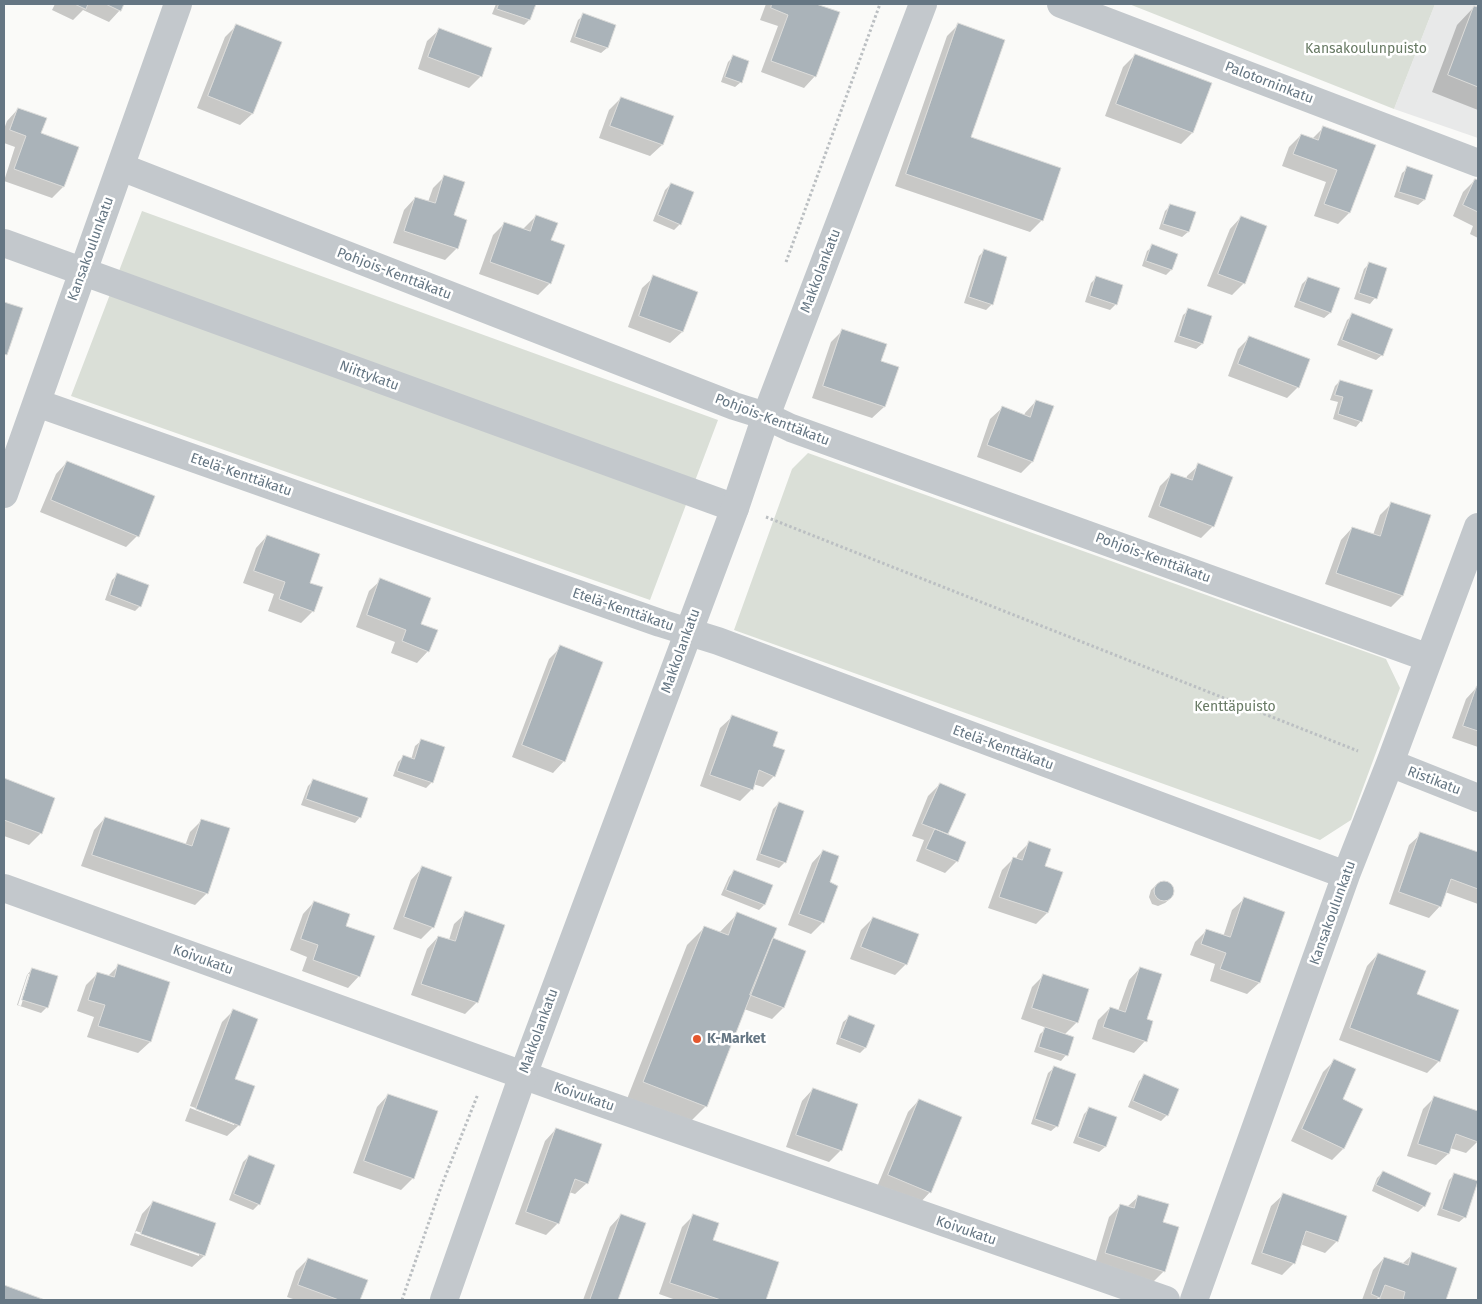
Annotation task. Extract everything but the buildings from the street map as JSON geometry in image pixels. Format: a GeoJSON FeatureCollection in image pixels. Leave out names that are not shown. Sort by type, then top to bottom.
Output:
{"type":"FeatureCollection","features":[{"type":"Feature","properties":{"kind":"street","name":"Kansakoulunkatu"},"geometry":{"type":"LineString","coordinates":[[4,494],[178,4]]}},
{"type":"Feature","properties":{"kind":"street","name":"Makkolankatu"},"geometry":{"type":"LineString","coordinates":[[444,1300],[523,1075],[735,508],[766,416],[923,4]]}},
{"type":"Feature","properties":{"kind":"street","name":"Palotorninkatu"},"geometry":{"type":"LineString","coordinates":[[1060,4],[1478,163]]}},
{"type":"Feature","properties":{"kind":"street","name":"Pohjois-Kenttäkatu"},"geometry":{"type":"LineString","coordinates":[[121,168],[734,406],[766,416],[791,428],[1429,658]]}},
{"type":"Feature","properties":{"kind":"street","name":"Niittykatu"},"geometry":{"type":"LineString","coordinates":[[4,243],[735,508]]}},
{"type":"Feature","properties":{"kind":"street","name":"Etelä-Kenttäkatu"},"geometry":{"type":"LineString","coordinates":[[37,403],[718,641],[1346,875]]}},
{"type":"Feature","properties":{"kind":"street","name":"Kansakoulunkatu"},"geometry":{"type":"LineString","coordinates":[[1194,1300],[1346,875],[1478,527]]}},
{"type":"Feature","properties":{"kind":"street","name":"Ristikatu"},"geometry":{"type":"LineString","coordinates":[[1390,763],[1478,798]]}},
{"type":"Feature","properties":{"kind":"street","name":"Koivukatu"},"geometry":{"type":"LineString","coordinates":[[4,888],[523,1075],[1166,1300]]}},
{"type":"Feature","properties":{"kind":"path"},"geometry":{"type":"LineString","coordinates":[[761,515],[1390,763]]}},
{"type":"Feature","properties":{"kind":"shaded area"},"geometry":{"type":"Polygon","coordinates":[[[1435,4],[1478,4],[1478,138],[1394,109],[1435,4]]]}},
{"type":"Feature","properties":{"kind":"green space","name":"Kansakoulunpuisto"},"geometry":{"type":"Polygon","coordinates":[[[1129,4],[1435,4],[1394,109],[1129,4]]]}},
{"type":"Feature","properties":{"kind":"green space"},"geometry":{"type":"Polygon","coordinates":[[[142,211],[718,420],[650,600],[71,396],[142,211]]]}},
{"type":"Feature","properties":{"kind":"green space","name":"Kenttäpuisto"},"geometry":{"type":"Polygon","coordinates":[[[808,453],[1386,659],[1400,688],[1351,820],[1320,840],[734,630],[792,469],[808,453]]]}},
{"type":"Feature","properties":{"kind":"place","name":"K-Market"},"geometry":{"type":"Point","coordinates":[697,1039]}}]}
